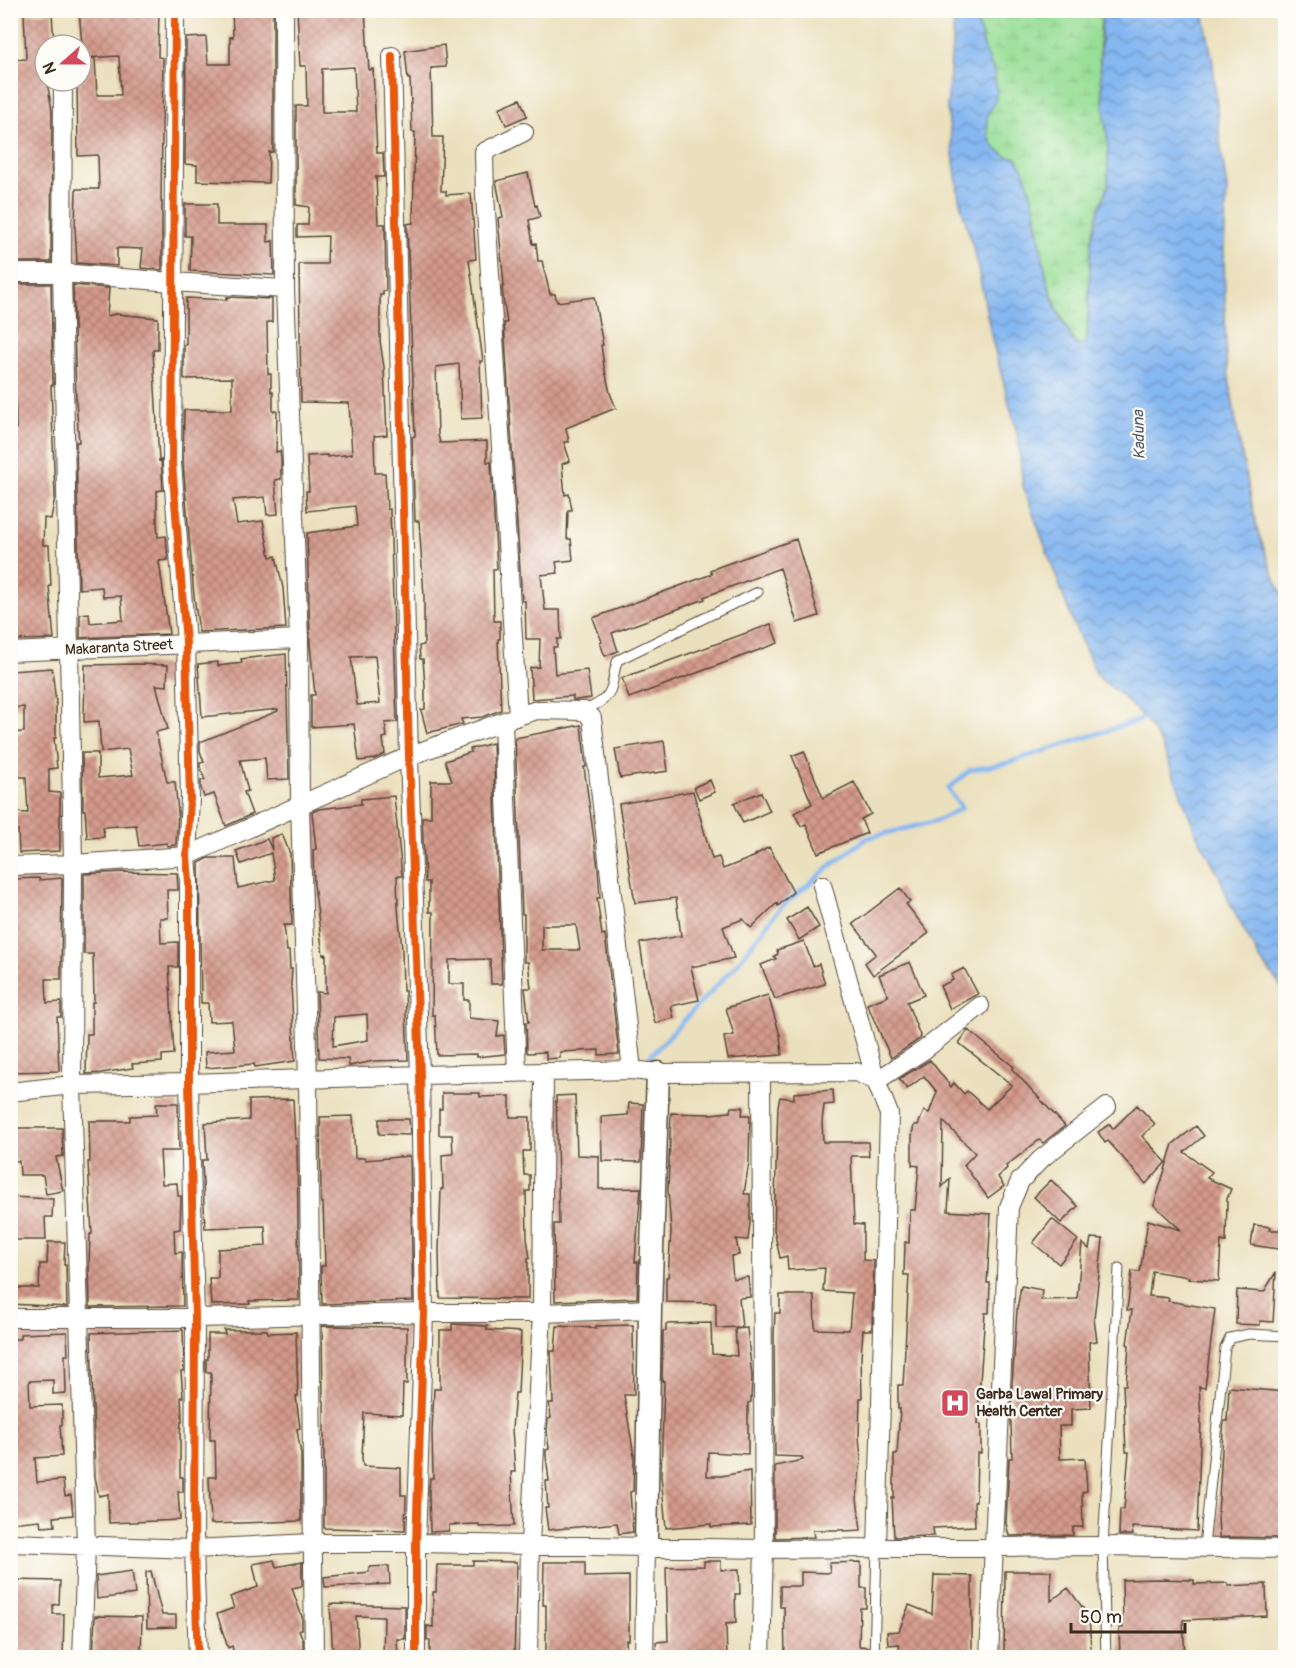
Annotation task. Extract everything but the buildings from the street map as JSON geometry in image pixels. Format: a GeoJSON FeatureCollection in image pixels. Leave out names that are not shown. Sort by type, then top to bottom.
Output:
{"type":"FeatureCollection","features":[{"type":"Feature","properties":{"kind":"street"},"geometry":{"type":"LineString","coordinates":[[175,10],[172,463],[186,643],[190,798],[187,856],[189,1083],[195,1318],[194,1549],[198,1658]]}},
{"type":"Feature","properties":{"kind":"street"},"geometry":{"type":"LineString","coordinates":[[284,10],[285,289],[299,639],[300,806],[308,1080],[314,1658]]}},
{"type":"Feature","properties":{"kind":"street"},"geometry":{"type":"LineString","coordinates":[[392,56],[409,756],[420,1075],[424,1313],[416,1543],[416,1658]]}},
{"type":"Feature","properties":{"kind":"street"},"geometry":{"type":"LineString","coordinates":[[63,93],[62,273],[73,864],[72,1084],[86,1546],[82,1658]]}},
{"type":"Feature","properties":{"kind":"street"},"geometry":{"type":"LineString","coordinates":[[517,1073],[510,719],[484,152],[524,132]]}},
{"type":"Feature","properties":{"kind":"street"},"geometry":{"type":"LineString","coordinates":[[10,273],[62,273],[285,289]]}},
{"type":"Feature","properties":{"kind":"street","name":"Makaranta Street"},"geometry":{"type":"LineString","coordinates":[[10,651],[299,639]]}},
{"type":"Feature","properties":{"kind":"street"},"geometry":{"type":"LineString","coordinates":[[10,866],[187,856],[409,756],[510,719],[537,710],[584,711],[591,718],[632,1070]]}},
{"type":"Feature","properties":{"kind":"street"},"geometry":{"type":"LineString","coordinates":[[822,885],[876,1081],[889,1114],[877,1547]]}},
{"type":"Feature","properties":{"kind":"street"},"geometry":{"type":"LineString","coordinates":[[876,1081],[924,1050],[980,1006]]}},
{"type":"Feature","properties":{"kind":"street"},"geometry":{"type":"LineString","coordinates":[[10,1092],[72,1084],[189,1083],[632,1070],[658,1073],[856,1072],[876,1081]]}},
{"type":"Feature","properties":{"kind":"street"},"geometry":{"type":"LineString","coordinates":[[528,1658],[530,1544],[543,1313],[544,1072]]}},
{"type":"Feature","properties":{"kind":"street"},"geometry":{"type":"LineString","coordinates":[[760,1658],[764,1549],[761,1072]]}},
{"type":"Feature","properties":{"kind":"street"},"geometry":{"type":"LineString","coordinates":[[644,1658],[650,1310],[658,1073]]}},
{"type":"Feature","properties":{"kind":"street"},"geometry":{"type":"LineString","coordinates":[[989,1658],[1009,1207],[1020,1181],[1041,1160],[1107,1107]]}},
{"type":"Feature","properties":{"kind":"street"},"geometry":{"type":"LineString","coordinates":[[10,1318],[195,1318],[312,1314],[650,1310]]}},
{"type":"Feature","properties":{"kind":"street"},"geometry":{"type":"LineString","coordinates":[[10,1543],[194,1549],[312,1543],[530,1544],[764,1549],[993,1546],[1204,1546],[1286,1549]]}},
{"type":"Feature","properties":{"kind":"lane"},"geometry":{"type":"LineString","coordinates":[[584,711],[605,699],[610,691],[614,668],[618,660],[758,592]]}},
{"type":"Feature","properties":{"kind":"lane"},"geometry":{"type":"LineString","coordinates":[[1106,1658],[1103,1546],[1119,1268]]}},
{"type":"Feature","properties":{"kind":"lane"},"geometry":{"type":"LineString","coordinates":[[1204,1546],[1225,1348],[1230,1338],[1248,1334],[1286,1336]]}},
{"type":"Feature","properties":{"kind":"lane"},"geometry":{"type":"LineString","coordinates":[[874,1658],[877,1547]]}},
{"type":"Feature","properties":{"kind":"green space"},"geometry":{"type":"Polygon","coordinates":[[[974,11],[1102,11],[1101,76],[1109,163],[1108,185],[1099,211],[1093,247],[1087,343],[1077,346],[1051,293],[1033,200],[1024,171],[1017,158],[1006,156],[994,147],[988,135],[987,116],[995,103],[994,71],[986,54],[974,11]]]}},
{"type":"Feature","properties":{"kind":"water","name":"Kaduna"},"geometry":{"type":"Polygon","coordinates":[[[955,10],[974,11],[986,54],[994,71],[997,91],[995,103],[987,116],[988,135],[994,147],[1006,156],[1017,158],[1024,171],[1033,200],[1051,293],[1062,321],[1077,346],[1087,343],[1091,242],[1098,212],[1108,187],[1108,147],[1100,66],[1102,11],[1204,11],[1213,62],[1220,142],[1227,189],[1224,249],[1226,359],[1238,435],[1257,529],[1285,600],[1285,992],[1260,959],[1231,906],[1218,873],[1196,833],[1162,745],[1145,719],[1121,695],[1098,677],[1074,625],[1023,486],[1018,437],[992,339],[976,258],[959,198],[947,108],[955,10]]]}},
{"type":"Feature","properties":{"kind":"waterway"},"geometry":{"type":"LineString","coordinates":[[640,1067],[736,965],[780,908],[867,838],[936,821],[962,808],[948,789],[970,770],[1007,763],[1149,717]]}},
{"type":"Feature","properties":{"kind":"cycle path"},"geometry":{"type":"LineString","coordinates":[[175,10],[172,463],[186,643],[190,798],[187,856],[189,1083],[195,1318],[194,1549],[198,1658]]}},
{"type":"Feature","properties":{"kind":"cycle path"},"geometry":{"type":"LineString","coordinates":[[392,56],[409,756],[420,1075],[424,1313],[416,1543],[416,1658]]}},
{"type":"Feature","properties":{"kind":"place","name":"Garba Lawal Primary Health Center"},"geometry":{"type":"Point","coordinates":[955,1403]}}]}
